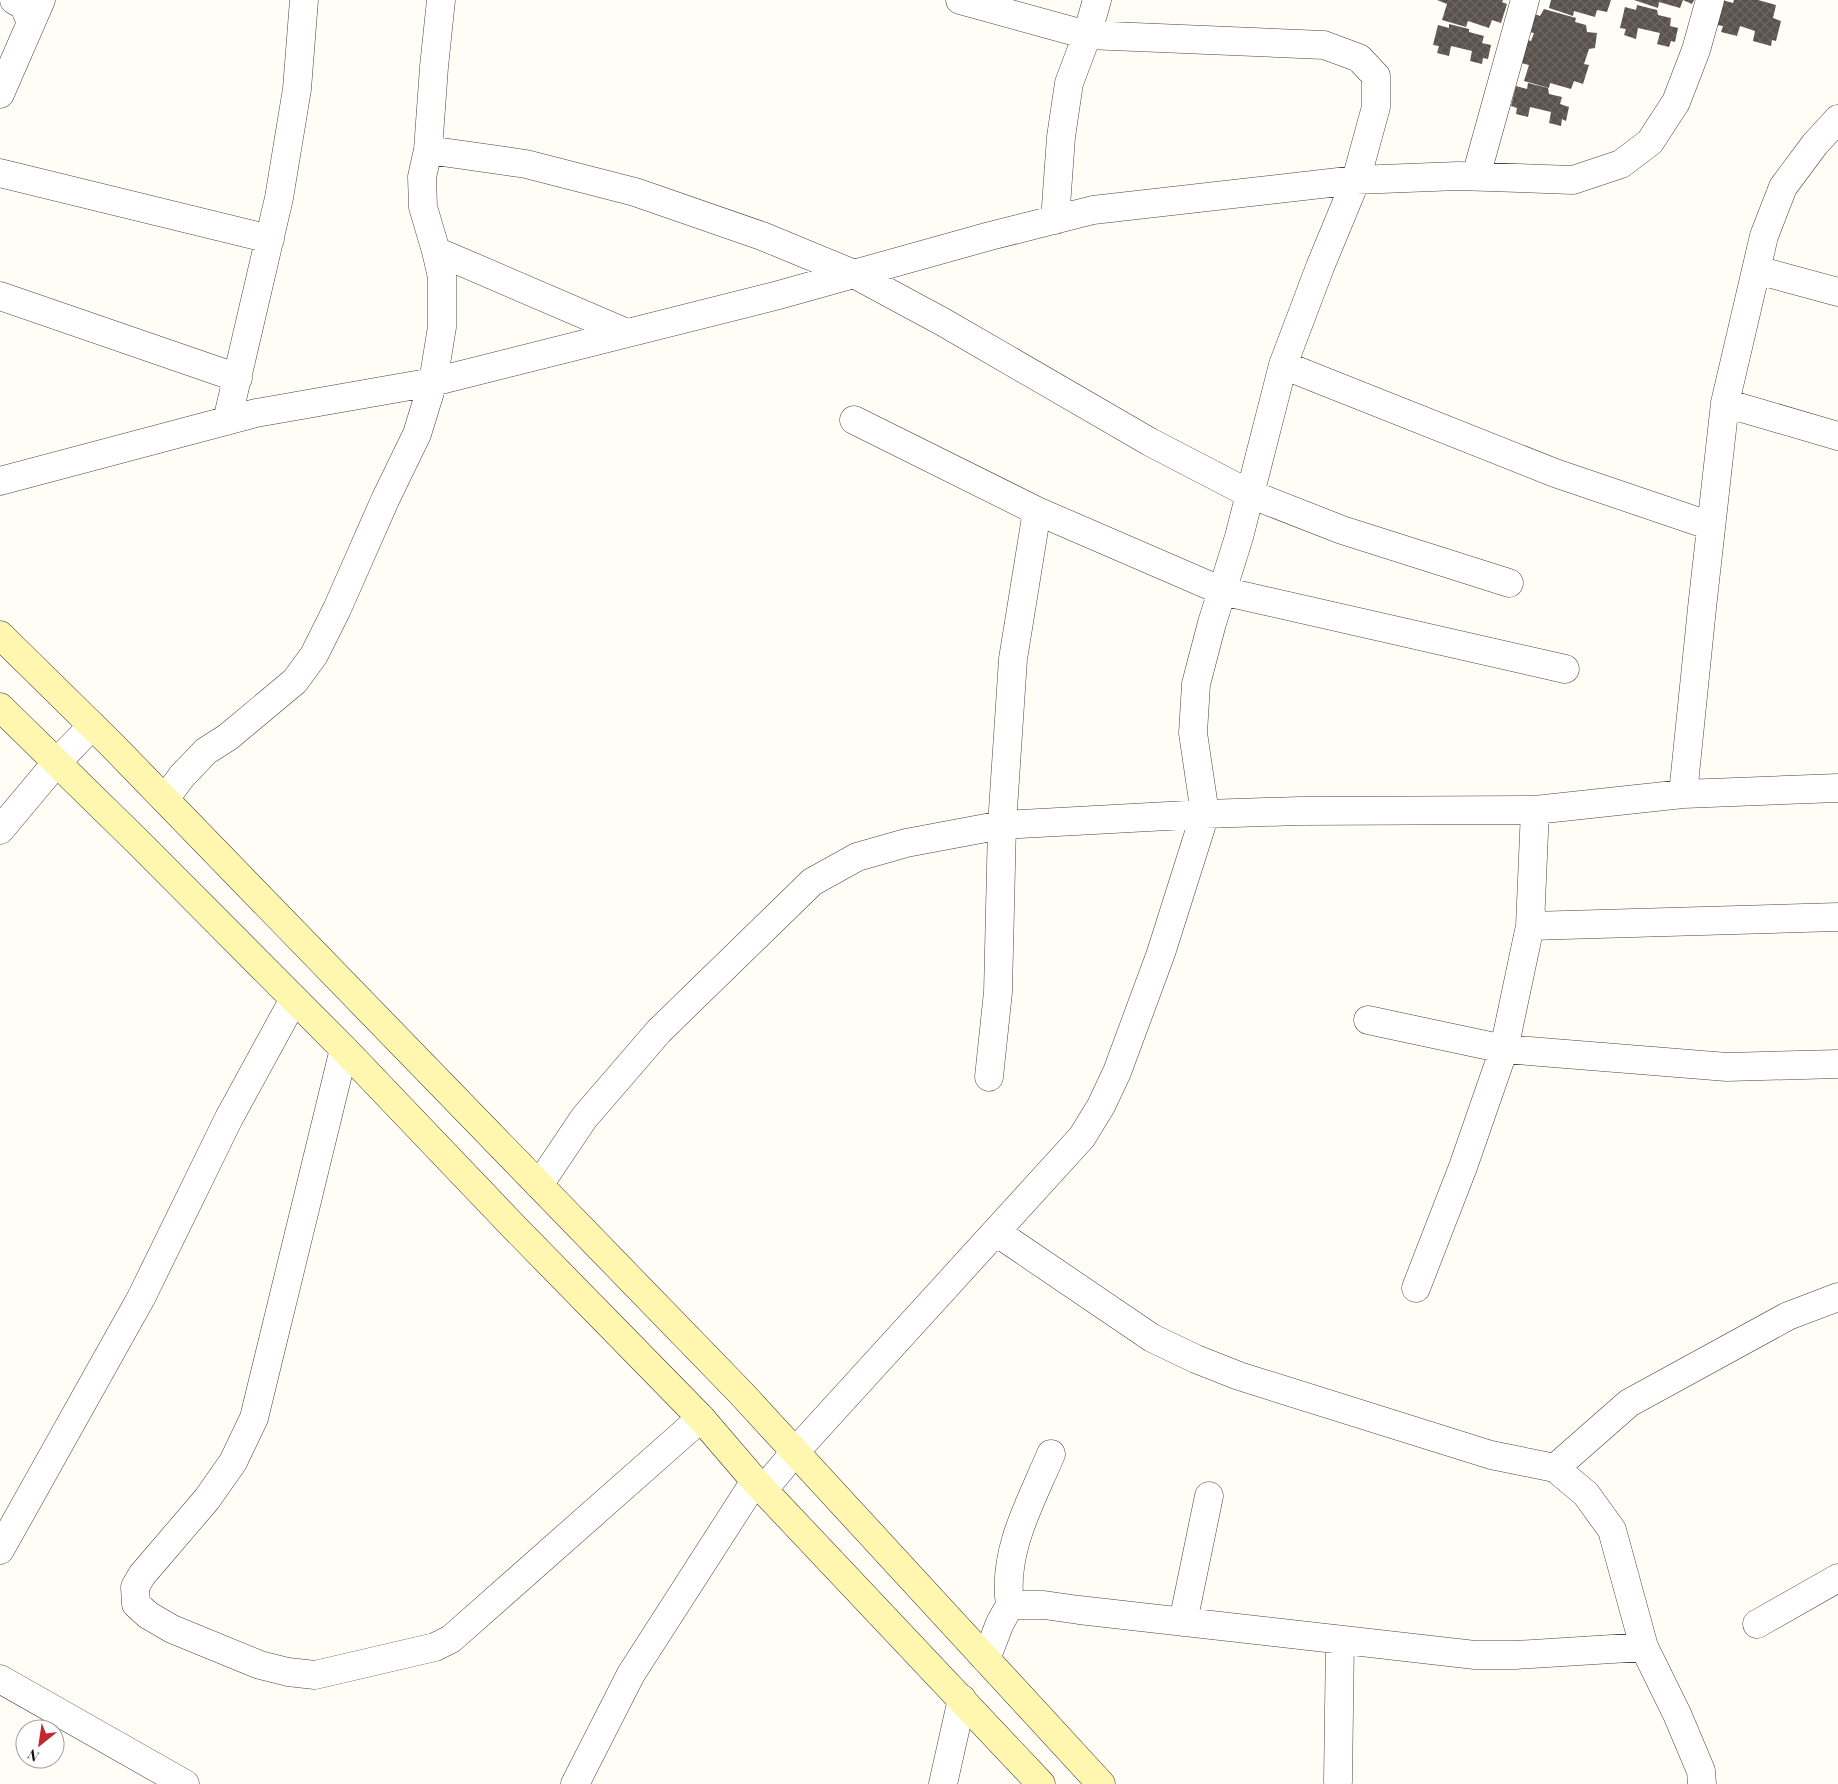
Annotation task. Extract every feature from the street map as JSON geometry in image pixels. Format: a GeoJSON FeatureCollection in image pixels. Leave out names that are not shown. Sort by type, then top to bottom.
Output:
{"type":"FeatureCollection","features":[{"type":"Feature","properties":{"kind":"street"},"geometry":{"type":"LineString","coordinates":[[0,94],[36,12],[14,0]]}},
{"type":"Feature","properties":{"kind":"street"},"geometry":{"type":"LineString","coordinates":[[227,421],[279,198],[298,89],[304,0]]}},
{"type":"Feature","properties":{"kind":"street"},"geometry":{"type":"LineString","coordinates":[[165,800],[182,776],[206,751],[235,731],[295,681],[314,655],[337,609],[384,500],[417,434],[433,382],[442,327],[442,278],[423,207],[422,177],[428,150],[441,0]]}},
{"type":"Feature","properties":{"kind":"street"},"geometry":{"type":"LineString","coordinates":[[575,1784],[631,1674],[760,1485],[795,1452],[1082,1137],[1101,1106],[1117,1072],[1161,953],[1205,814],[1193,733],[1196,684],[1239,536],[1283,365],[1320,267],[1356,180],[1376,107],[1376,76],[1359,58],[1324,45],[1087,35],[960,0]]}},
{"type":"Feature","properties":{"kind":"street"},"geometry":{"type":"LineString","coordinates":[[1055,220],[1060,137],[1069,83],[1087,35],[1097,0]]}},
{"type":"Feature","properties":{"kind":"street"},"geometry":{"type":"LineString","coordinates":[[1476,176],[1525,0]]}},
{"type":"Feature","properties":{"kind":"street"},"geometry":{"type":"LineString","coordinates":[[0,481],[256,413],[433,382],[854,274],[990,236],[1093,210],[1356,180],[1476,176],[1573,180],[1621,164],[1650,142],[1676,102],[1696,50],[1710,0]]}},
{"type":"Feature","properties":{"kind":"street"},"geometry":{"type":"LineString","coordinates":[[1683,794],[1725,403],[1764,236],[1783,187],[1815,144],[1838,119]]}},
{"type":"Feature","properties":{"kind":"street"},"geometry":{"type":"LineString","coordinates":[[428,150],[526,164],[635,192],[762,236],[854,274],[943,322],[1150,442],[1250,494],[1342,530],[1509,583]]}},
{"type":"Feature","properties":{"kind":"street"},"geometry":{"type":"LineString","coordinates":[[0,173],[270,239]]}},
{"type":"Feature","properties":{"kind":"street"},"geometry":{"type":"LineString","coordinates":[[436,251],[627,333]]}},
{"type":"Feature","properties":{"kind":"street"},"geometry":{"type":"LineString","coordinates":[[1757,270],[1838,292]]}},
{"type":"Feature","properties":{"kind":"street"},"geometry":{"type":"LineString","coordinates":[[0,296],[238,378]]}},
{"type":"Feature","properties":{"kind":"street"},"geometry":{"type":"LineString","coordinates":[[1283,365],[1555,473],[1711,526]]}},
{"type":"Feature","properties":{"kind":"street"},"geometry":{"type":"LineString","coordinates":[[1725,403],[1838,436]]}},
{"type":"Feature","properties":{"kind":"street"},"geometry":{"type":"LineString","coordinates":[[854,420],[1037,511],[1222,591],[1565,669]]}},
{"type":"Feature","properties":{"kind":"street"},"geometry":{"type":"LineString","coordinates":[[989,1077],[998,992],[1002,825],[1013,659],[1037,511]]}},
{"type":"Feature","properties":{"kind":"street"},"geometry":{"type":"LineString","coordinates":[[0,635],[165,800],[741,1393],[1101,1784]]}},
{"type":"Feature","properties":{"kind":"street"},"geometry":{"type":"LineString","coordinates":[[0,706],[344,1049],[513,1226],[701,1418],[760,1485],[1041,1784]]}},
{"type":"Feature","properties":{"kind":"street"},"geometry":{"type":"LineString","coordinates":[[0,830],[57,762],[92,726]]}},
{"type":"Feature","properties":{"kind":"street"},"geometry":{"type":"LineString","coordinates":[[539,1185],[584,1118],[659,1031],[812,882],[857,857],[906,843],[1002,825],[1205,814],[1308,811],[1535,810],[1683,794],[1838,788]]}},
{"type":"Feature","properties":{"kind":"street"},"geometry":{"type":"LineString","coordinates":[[1416,1288],[1464,1167],[1504,1049],[1530,926],[1535,810]]}},
{"type":"Feature","properties":{"kind":"street"},"geometry":{"type":"LineString","coordinates":[[1530,926],[1838,917]]}},
{"type":"Feature","properties":{"kind":"street"},"geometry":{"type":"LineString","coordinates":[[0,1550],[141,1298],[229,1118],[294,1000]]}},
{"type":"Feature","properties":{"kind":"street"},"geometry":{"type":"LineString","coordinates":[[1368,1020],[1504,1049],[1727,1067],[1838,1064]]}},
{"type":"Feature","properties":{"kind":"street"},"geometry":{"type":"LineString","coordinates":[[344,1049],[254,1418],[233,1462],[208,1499],[153,1561],[135,1587],[136,1604],[148,1616],[172,1629],[260,1664],[288,1672],[315,1674],[435,1646],[451,1639],[701,1418]]}},
{"type":"Feature","properties":{"kind":"street"},"geometry":{"type":"LineString","coordinates":[[996,1232],[1152,1338],[1196,1359],[1239,1376],[1491,1455],[1555,1468],[1586,1494],[1612,1530],[1644,1647],[1680,1722],[1700,1771],[1702,1784]]}},
{"type":"Feature","properties":{"kind":"street"},"geometry":{"type":"LineString","coordinates":[[1555,1468],[1629,1403],[1788,1316],[1838,1296]]}},
{"type":"Feature","properties":{"kind":"street"},"geometry":{"type":"LineString","coordinates":[[986,1659],[1000,1623],[1010,1605],[1008,1590],[1013,1547],[1051,1454]]}},
{"type":"Feature","properties":{"kind":"street"},"geometry":{"type":"LineString","coordinates":[[1183,1622],[1209,1496]]}},
{"type":"Feature","properties":{"kind":"street"},"geometry":{"type":"LineString","coordinates":[[1757,1624],[1838,1578]]}},
{"type":"Feature","properties":{"kind":"street"},"geometry":{"type":"LineString","coordinates":[[1010,1605],[1044,1605],[1476,1655],[1515,1655],[1644,1647]]}},
{"type":"Feature","properties":{"kind":"street"},"geometry":{"type":"LineString","coordinates":[[1338,1781],[1340,1640]]}},
{"type":"Feature","properties":{"kind":"street"},"geometry":{"type":"LineString","coordinates":[[0,1678],[185,1784]]}},
{"type":"Feature","properties":{"kind":"street"},"geometry":{"type":"LineString","coordinates":[[942,1784],[962,1699]]}},
{"type":"Feature","properties":{"kind":"building"},"geometry":{"type":"Polygon","coordinates":[[[1437,0],[1503,0],[1502,2],[1507,4],[1501,23],[1492,20],[1489,28],[1468,21],[1466,27],[1442,20],[1447,4],[1437,0]]]}},
{"type":"Feature","properties":{"kind":"building"},"geometry":{"type":"Polygon","coordinates":[[[1551,0],[1611,0],[1607,12],[1597,10],[1595,17],[1574,11],[1573,16],[1549,8],[1551,0]]]}},
{"type":"Feature","properties":{"kind":"building"},"geometry":{"type":"Polygon","coordinates":[[[1634,0],[1683,0],[1680,8],[1659,2],[1658,8],[1634,0]]]}},
{"type":"Feature","properties":{"kind":"building"},"geometry":{"type":"Polygon","coordinates":[[[1683,0],[1694,0],[1692,4],[1683,0]]]}},
{"type":"Feature","properties":{"kind":"building"},"geometry":{"type":"Polygon","coordinates":[[[1722,0],[1733,3],[1734,0],[1758,0],[1776,5],[1773,18],[1781,21],[1776,41],[1772,40],[1771,46],[1753,41],[1755,31],[1740,26],[1737,36],[1721,32],[1723,26],[1717,25],[1722,0]]]}},
{"type":"Feature","properties":{"kind":"building"},"geometry":{"type":"Polygon","coordinates":[[[1637,5],[1657,10],[1658,15],[1671,18],[1670,26],[1678,28],[1675,42],[1671,41],[1669,47],[1657,44],[1660,33],[1638,28],[1636,39],[1624,35],[1626,29],[1620,28],[1625,7],[1636,10],[1637,5]]]}},
{"type":"Feature","properties":{"kind":"building"},"geometry":{"type":"Polygon","coordinates":[[[1544,9],[1576,18],[1575,22],[1586,25],[1587,32],[1597,33],[1595,48],[1589,49],[1584,64],[1589,65],[1583,84],[1574,81],[1571,89],[1550,83],[1549,88],[1524,81],[1529,65],[1521,63],[1528,40],[1531,41],[1534,33],[1529,32],[1535,14],[1540,16],[1544,9]]]}},
{"type":"Feature","properties":{"kind":"building"},"geometry":{"type":"Polygon","coordinates":[[[1449,24],[1469,29],[1469,32],[1484,36],[1482,43],[1491,45],[1488,59],[1483,58],[1482,64],[1470,61],[1472,51],[1451,46],[1449,56],[1437,53],[1439,46],[1433,45],[1438,25],[1449,28],[1449,24]]]}},
{"type":"Feature","properties":{"kind":"building"},"geometry":{"type":"Polygon","coordinates":[[[1528,83],[1548,88],[1549,94],[1562,97],[1560,104],[1569,107],[1566,121],[1562,119],[1561,126],[1549,123],[1551,112],[1530,107],[1528,117],[1516,114],[1517,108],[1511,106],[1516,86],[1527,89],[1528,83]]]}}]}
